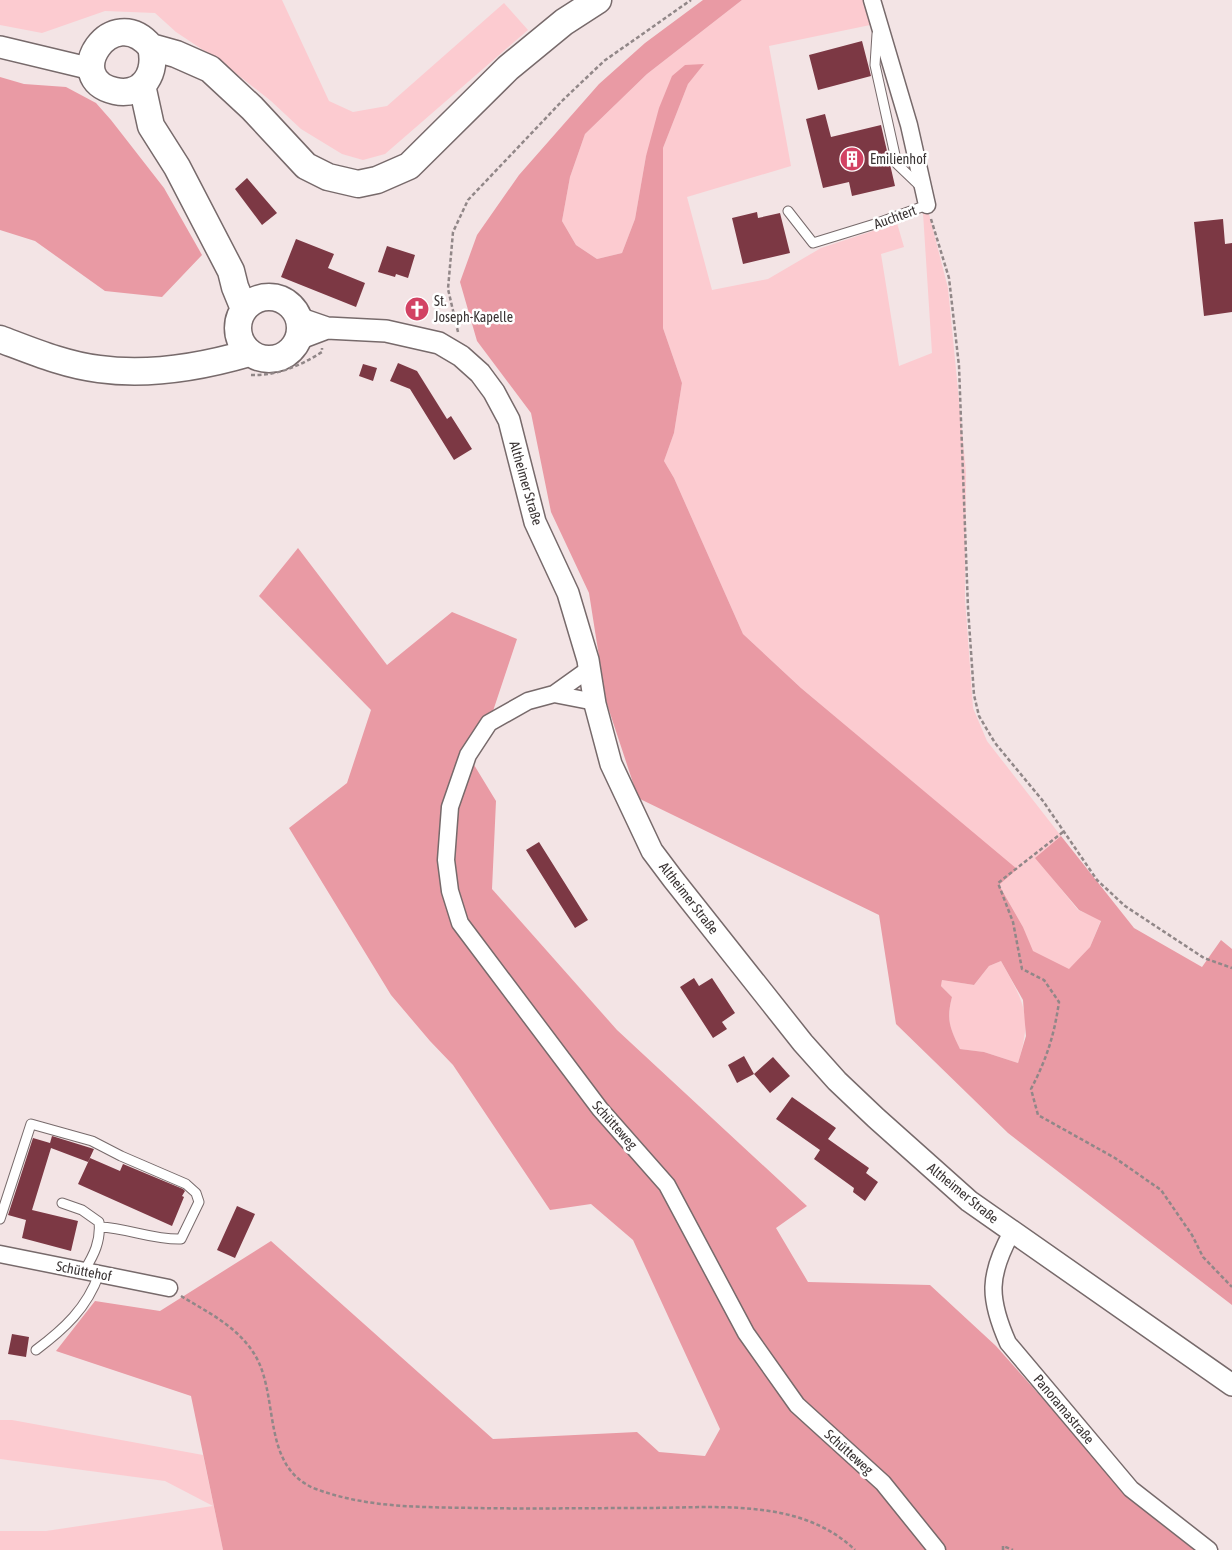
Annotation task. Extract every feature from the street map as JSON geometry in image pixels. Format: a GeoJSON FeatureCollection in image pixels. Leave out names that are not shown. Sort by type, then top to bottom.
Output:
{"type":"FeatureCollection","features":[{"type":"Feature","properties":{"kind":"main road"},"geometry":{"type":"LineString","coordinates":[[254,303],[235,287],[231,271],[177,167],[151,126],[136,114],[141,74],[145,39],[127,29],[106,33],[92,59],[103,85],[141,74],[176,54],[210,69],[231,88],[306,166],[328,177],[358,184],[377,180],[409,166],[508,68],[564,22],[598,0]]}},
{"type":"Feature","properties":{"kind":"main road"},"geometry":{"type":"LineString","coordinates":[[275,298],[293,308],[298,328],[294,347],[278,358],[268,360],[244,345],[239,317],[254,303],[275,298]]}},
{"type":"Feature","properties":{"kind":"main road"},"geometry":{"type":"LineString","coordinates":[[0,339],[49,357],[98,369],[141,372],[178,367],[244,345]]}},
{"type":"Feature","properties":{"kind":"street","name":"Auchtert"},"geometry":{"type":"LineString","coordinates":[[872,0],[878,26],[909,125],[927,205]]}},
{"type":"Feature","properties":{"kind":"street"},"geometry":{"type":"LineString","coordinates":[[0,47],[44,57],[92,59]]}},
{"type":"Feature","properties":{"kind":"street","name":"Altheimer Straße"},"geometry":{"type":"LineString","coordinates":[[298,328],[364,328],[411,336],[439,343],[461,356],[480,373],[494,392],[509,420],[535,522],[568,593],[589,669],[595,702],[611,764],[652,851],[803,1042],[837,1082],[969,1201],[1232,1385]]}},
{"type":"Feature","properties":{"kind":"street","name":"Schütteweg"},"geometry":{"type":"LineString","coordinates":[[589,669],[554,694],[528,701],[489,723],[468,755],[450,807],[446,860],[450,891],[460,922],[600,1109],[667,1185],[746,1333],[797,1405],[883,1483],[938,1550]]}},
{"type":"Feature","properties":{"kind":"street","name":"Schütteweg"},"geometry":{"type":"LineString","coordinates":[[554,694],[595,702]]}},
{"type":"Feature","properties":{"kind":"street","name":"Panoramastraße"},"geometry":{"type":"LineString","coordinates":[[1012,1232],[999,1255],[993,1289],[996,1315],[1008,1343],[1131,1489],[1209,1550]]}},
{"type":"Feature","properties":{"kind":"street","name":"Schüttehof"},"geometry":{"type":"LineString","coordinates":[[0,1254],[169,1288]]}},
{"type":"Feature","properties":{"kind":"lane","name":"Auchtert"},"geometry":{"type":"LineString","coordinates":[[788,211],[813,243],[878,223],[927,205]]}},
{"type":"Feature","properties":{"kind":"lane"},"geometry":{"type":"LineString","coordinates":[[0,1219],[31,1124],[92,1141],[121,1156],[186,1184],[196,1193],[199,1202],[181,1239],[164,1239],[114,1227],[100,1227]]}},
{"type":"Feature","properties":{"kind":"lane"},"geometry":{"type":"LineString","coordinates":[[36,1350],[80,1312],[92,1292],[92,1273],[100,1227],[95,1218],[82,1210],[62,1204]]}},
{"type":"Feature","properties":{"kind":"path"},"geometry":{"type":"LineString","coordinates":[[461,356],[448,288],[454,232],[468,200],[563,100],[604,61],[692,0]]}},
{"type":"Feature","properties":{"kind":"path"},"geometry":{"type":"LineString","coordinates":[[927,205],[949,278],[959,366],[968,608],[974,695],[979,716],[995,743],[1043,801],[1097,880],[1125,906],[1204,958],[1232,968]]}},
{"type":"Feature","properties":{"kind":"path"},"geometry":{"type":"LineString","coordinates":[[1063,832],[998,883],[1013,922],[1022,968],[1044,980],[1059,1002],[1054,1034],[1046,1060],[1031,1089],[1038,1115],[1115,1158],[1161,1190],[1192,1235],[1203,1257],[1232,1287]]}},
{"type":"Feature","properties":{"kind":"path"},"geometry":{"type":"LineString","coordinates":[[169,1288],[231,1327],[254,1352],[265,1377],[276,1444],[289,1470],[313,1488],[356,1501],[393,1506],[531,1509],[752,1508],[794,1515],[844,1539],[855,1550]]}},
{"type":"Feature","properties":{"kind":"path"},"geometry":{"type":"LineString","coordinates":[[1003,1550],[1003,1546],[1013,1550]]}},
{"type":"Feature","properties":{"kind":"shaded area"},"geometry":{"type":"Polygon","coordinates":[[[0,0],[282,0],[329,101],[353,112],[387,106],[504,3],[528,30],[385,154],[363,160],[342,154],[301,129],[271,101],[224,64],[176,32],[155,13],[105,11],[42,33],[0,25],[0,0]]]}},
{"type":"Feature","properties":{"kind":"shaded area"},"geometry":{"type":"Polygon","coordinates":[[[703,0],[742,0],[647,74],[585,134],[570,177],[562,221],[576,245],[597,259],[622,253],[635,219],[646,156],[659,108],[672,76],[685,65],[704,64],[688,84],[663,148],[663,328],[682,383],[674,433],[664,461],[674,478],[743,634],[801,688],[1017,869],[999,885],[1023,927],[1033,951],[1069,969],[1090,947],[1101,921],[1079,910],[1035,858],[1061,836],[1134,928],[1202,967],[1221,940],[1232,949],[1232,1305],[1008,1133],[896,1024],[879,915],[638,798],[606,701],[589,593],[551,512],[531,413],[477,341],[460,282],[477,235],[519,175],[599,84],[645,43],[703,0]],[[1001,961],[989,966],[974,985],[942,980],[941,986],[952,997],[949,1018],[960,1049],[984,1052],[1018,1063],[1026,1036],[1023,1000],[1001,961]]]}},
{"type":"Feature","properties":{"kind":"shaded area"},"geometry":{"type":"Polygon","coordinates":[[[742,0],[870,0],[875,24],[769,46],[791,166],[687,197],[712,290],[768,279],[821,248],[897,223],[904,247],[881,254],[899,366],[932,353],[923,213],[928,210],[948,288],[966,472],[965,598],[973,708],[987,741],[1061,836],[1036,858],[1078,910],[1101,920],[1090,947],[1069,970],[1032,951],[1023,927],[999,885],[1016,869],[801,688],[743,634],[674,478],[664,461],[674,433],[682,383],[663,328],[663,148],[688,84],[703,65],[685,65],[646,156],[635,219],[622,253],[597,259],[576,245],[562,221],[570,177],[585,134],[647,74],[742,0]]]}},
{"type":"Feature","properties":{"kind":"shaded area"},"geometry":{"type":"Polygon","coordinates":[[[0,77],[24,84],[66,87],[96,103],[164,188],[202,255],[162,297],[105,291],[35,241],[0,230],[0,77]]]}},
{"type":"Feature","properties":{"kind":"shaded area"},"geometry":{"type":"Polygon","coordinates":[[[298,548],[387,665],[452,612],[517,639],[489,723],[468,755],[496,801],[492,889],[617,1030],[807,1206],[776,1228],[808,1282],[930,1285],[996,1346],[1129,1496],[1198,1550],[223,1550],[191,1396],[56,1351],[95,1301],[160,1311],[271,1241],[493,1439],[637,1432],[659,1452],[705,1456],[720,1429],[633,1240],[591,1204],[550,1210],[453,1065],[391,995],[289,828],[347,783],[371,710],[259,596],[298,548]]]}},
{"type":"Feature","properties":{"kind":"shaded area"},"geometry":{"type":"Polygon","coordinates":[[[1001,961],[1024,1010],[1025,1033],[1018,1063],[984,1052],[960,1049],[949,1018],[952,997],[941,986],[942,980],[974,985],[989,966],[1001,961]]]}},
{"type":"Feature","properties":{"kind":"shaded area"},"geometry":{"type":"Polygon","coordinates":[[[0,1420],[12,1420],[203,1455],[223,1550],[0,1550],[0,1531],[46,1531],[213,1506],[165,1481],[0,1459],[0,1420]]]}},
{"type":"Feature","properties":{"kind":"building"},"geometry":{"type":"Polygon","coordinates":[[[862,41],[871,76],[818,90],[809,55],[862,41]]]}},
{"type":"Feature","properties":{"kind":"building","name":"Emilienhof"},"geometry":{"type":"Polygon","coordinates":[[[825,114],[831,137],[881,125],[895,186],[852,196],[849,182],[823,188],[806,119],[825,114]]]}},
{"type":"Feature","properties":{"kind":"building"},"geometry":{"type":"Polygon","coordinates":[[[247,178],[277,213],[262,225],[235,189],[247,178]]]}},
{"type":"Feature","properties":{"kind":"building"},"geometry":{"type":"Polygon","coordinates":[[[757,212],[758,218],[780,213],[790,253],[743,264],[732,218],[757,212]]]}},
{"type":"Feature","properties":{"kind":"building"},"geometry":{"type":"Polygon","coordinates":[[[1223,219],[1225,244],[1232,243],[1232,312],[1204,316],[1194,222],[1223,219]]]}},
{"type":"Feature","properties":{"kind":"building"},"geometry":{"type":"Polygon","coordinates":[[[296,239],[334,254],[328,268],[365,283],[356,307],[281,277],[296,239]]]}},
{"type":"Feature","properties":{"kind":"building"},"geometry":{"type":"Polygon","coordinates":[[[387,246],[415,255],[408,278],[396,274],[395,277],[378,272],[387,246]]]}},
{"type":"Feature","properties":{"kind":"building"},"geometry":{"type":"Polygon","coordinates":[[[398,363],[417,371],[447,419],[451,416],[472,449],[454,460],[410,389],[390,381],[398,363]]]}},
{"type":"Feature","properties":{"kind":"building"},"geometry":{"type":"Polygon","coordinates":[[[363,364],[377,368],[373,381],[359,376],[363,364]]]}},
{"type":"Feature","properties":{"kind":"building"},"geometry":{"type":"Polygon","coordinates":[[[539,842],[588,920],[575,928],[526,850],[539,842]]]}},
{"type":"Feature","properties":{"kind":"building"},"geometry":{"type":"Polygon","coordinates":[[[694,978],[699,986],[712,978],[735,1013],[722,1022],[727,1029],[713,1038],[680,987],[694,978]]]}},
{"type":"Feature","properties":{"kind":"building"},"geometry":{"type":"Polygon","coordinates":[[[744,1056],[754,1074],[737,1083],[728,1065],[744,1056]]]}},
{"type":"Feature","properties":{"kind":"building"},"geometry":{"type":"Polygon","coordinates":[[[773,1057],[790,1076],[770,1093],[754,1074],[773,1057]]]}},
{"type":"Feature","properties":{"kind":"building"},"geometry":{"type":"Polygon","coordinates":[[[792,1097],[836,1128],[828,1139],[869,1168],[866,1173],[878,1182],[865,1201],[853,1192],[854,1188],[814,1159],[820,1150],[776,1119],[792,1097]]]}},
{"type":"Feature","properties":{"kind":"building"},"geometry":{"type":"Polygon","coordinates":[[[52,1136],[94,1149],[88,1162],[51,1148],[32,1210],[78,1221],[71,1251],[22,1238],[26,1220],[8,1215],[33,1138],[50,1143],[52,1136]]]}},
{"type":"Feature","properties":{"kind":"building"},"geometry":{"type":"Polygon","coordinates":[[[90,1158],[120,1171],[123,1164],[183,1189],[185,1191],[182,1196],[184,1197],[172,1226],[78,1184],[90,1158]]]}},
{"type":"Feature","properties":{"kind":"building"},"geometry":{"type":"Polygon","coordinates":[[[237,1206],[255,1214],[235,1258],[217,1250],[237,1206]]]}},
{"type":"Feature","properties":{"kind":"building"},"geometry":{"type":"Polygon","coordinates":[[[12,1334],[29,1337],[26,1357],[8,1354],[12,1334]]]}},
{"type":"Feature","properties":{"kind":"place","name":"Emilienhof"},"geometry":{"type":"Point","coordinates":[852,159]}},
{"type":"Feature","properties":{"kind":"place","name":"St. Joseph-Kapelle"},"geometry":{"type":"Point","coordinates":[417,309]}}]}
